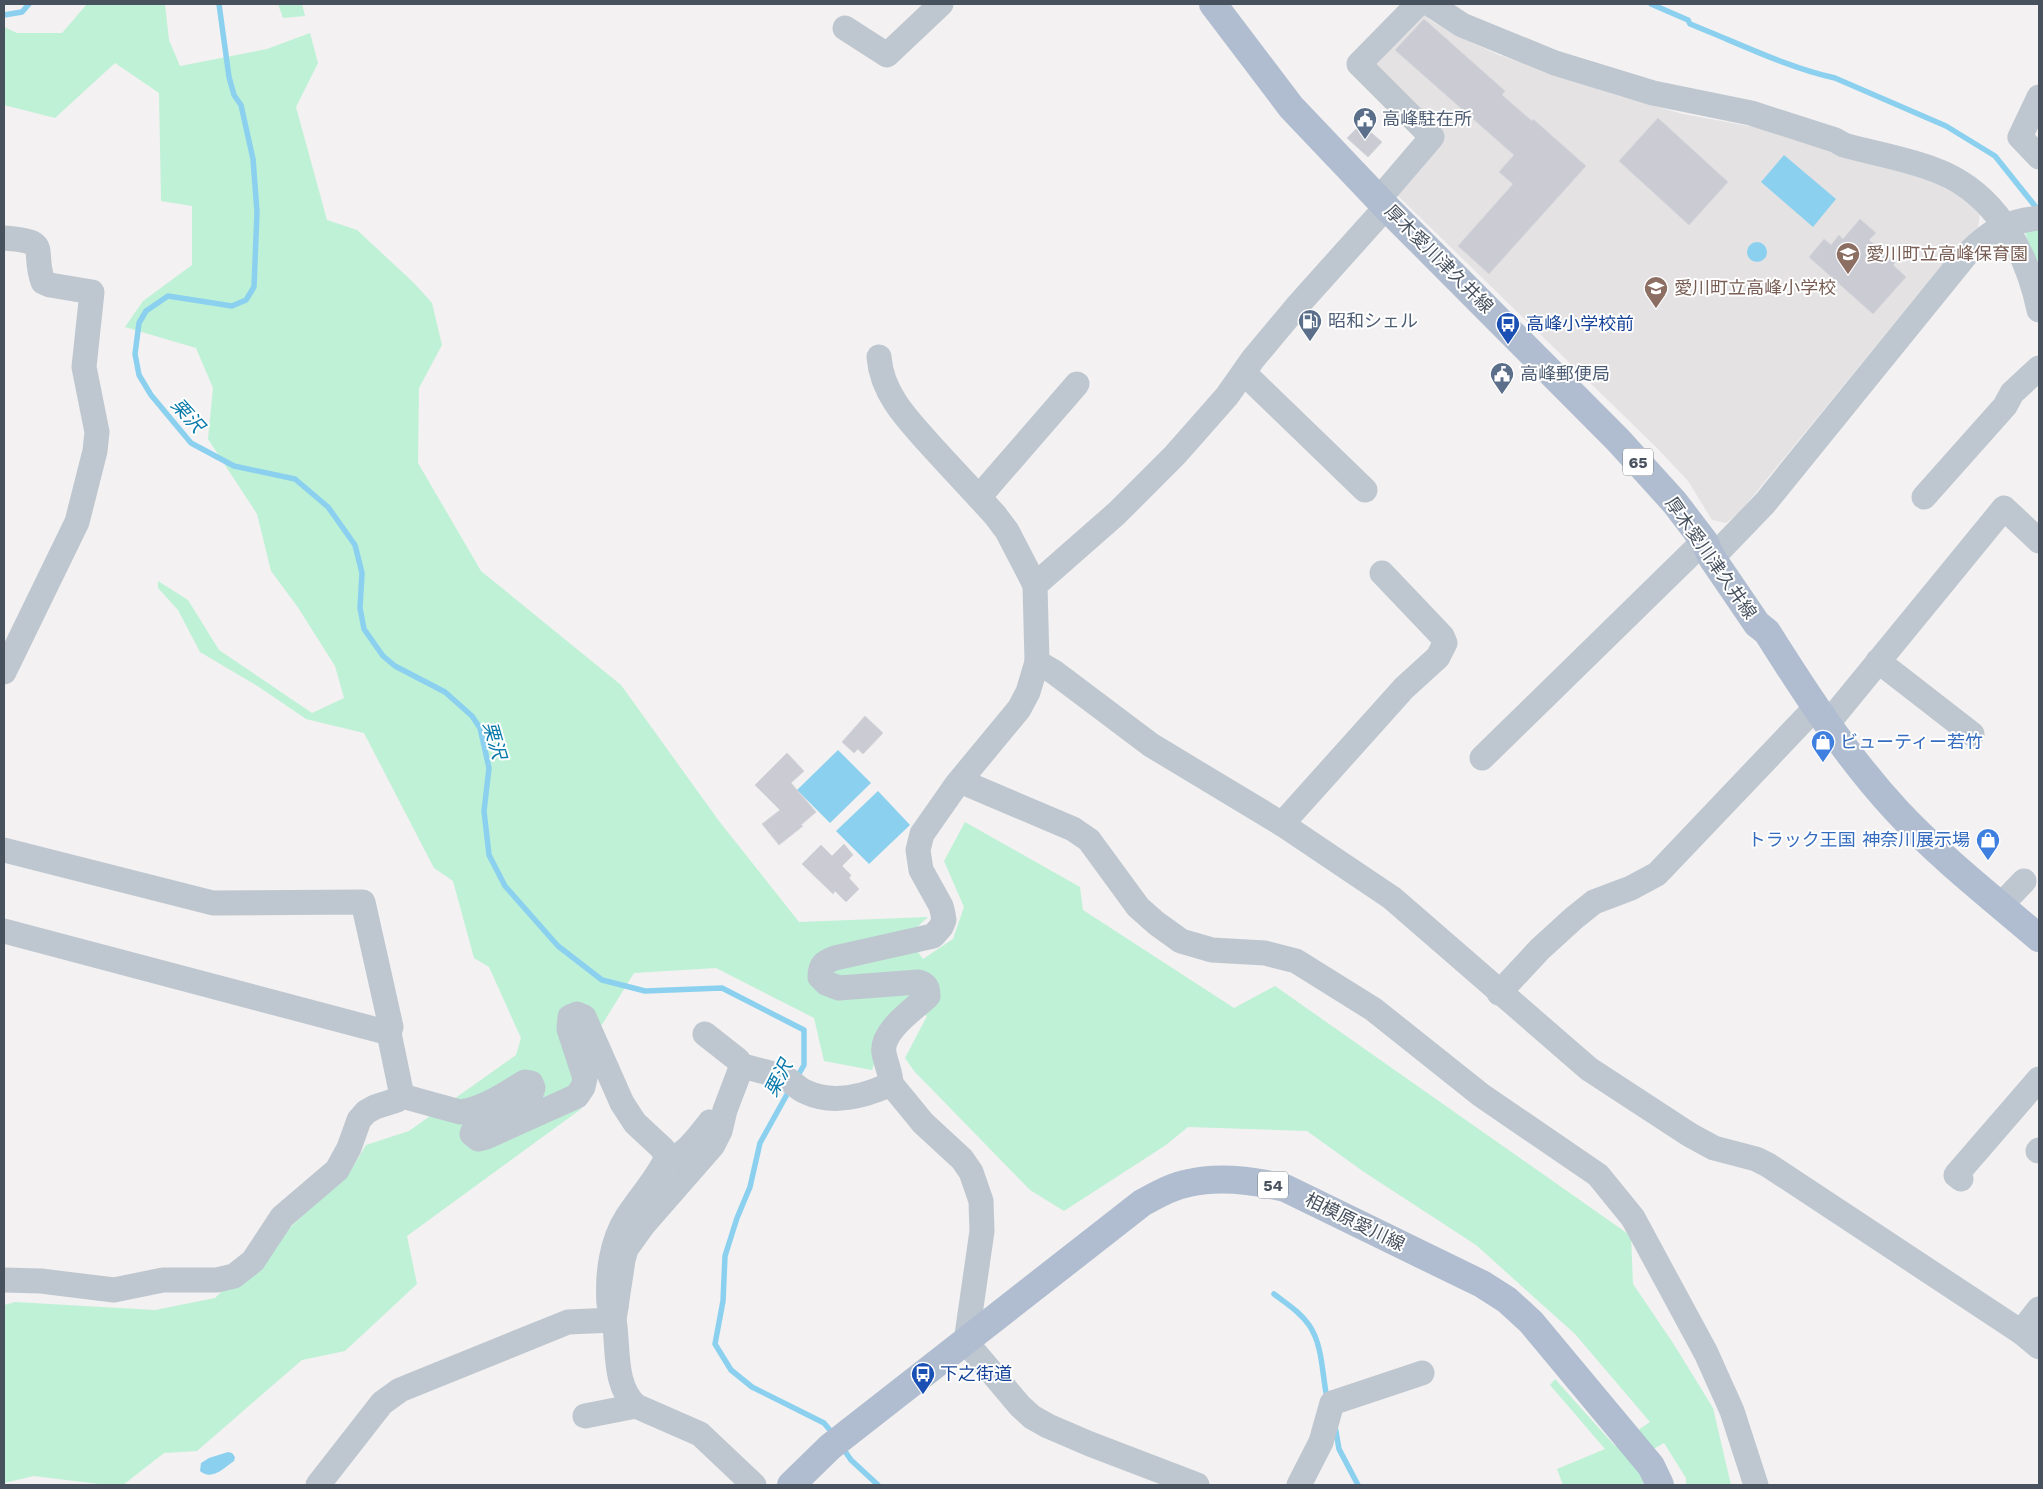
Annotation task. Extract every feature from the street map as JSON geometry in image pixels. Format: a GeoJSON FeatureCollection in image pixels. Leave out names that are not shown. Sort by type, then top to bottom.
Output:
{"type":"FeatureCollection","features":[{"type":"Feature","properties":{"kind":"main road","name":"厚木愛川津久井線"},"geometry":{"type":"LineString","coordinates":[[1213,4],[1291,107],[1382,203],[1618,440],[1675,502],[1756,624],[1767,632],[1822,715],[1872,783],[1931,845],[2039,938]]}},
{"type":"Feature","properties":{"kind":"main road","name":"相模原愛川線"},"geometry":{"type":"LineString","coordinates":[[791,1485],[830,1447],[853,1428],[966,1342],[1142,1203],[1164,1191],[1189,1182],[1233,1180],[1262,1182],[1285,1188],[1482,1284],[1507,1300],[1531,1322],[1651,1466],[1660,1485]]}},
{"type":"Feature","properties":{"kind":"street"},"geometry":{"type":"LineString","coordinates":[[845,28],[887,55],[941,4]]}},
{"type":"Feature","properties":{"kind":"street"},"geometry":{"type":"LineString","coordinates":[[1035,585],[1117,513],[1175,455],[1227,396],[1382,203],[1432,137],[1359,64],[1418,4]]}},
{"type":"Feature","properties":{"kind":"street"},"geometry":{"type":"LineString","coordinates":[[1430,4],[1462,25],[1555,63],[1653,93],[1751,112],[1835,140],[1844,145],[1934,169],[1951,176],[1968,187],[1986,203],[2014,239],[2034,284],[2039,310]]}},
{"type":"Feature","properties":{"kind":"street"},"geometry":{"type":"LineString","coordinates":[[2039,97],[2020,137],[2039,157]]}},
{"type":"Feature","properties":{"kind":"street"},"geometry":{"type":"LineString","coordinates":[[1482,758],[1708,550],[1766,503],[1966,255],[1982,240],[2004,225],[2039,218]]}},
{"type":"Feature","properties":{"kind":"street"},"geometry":{"type":"LineString","coordinates":[[4,238],[27,240],[35,243],[39,252],[43,282],[92,292],[84,367],[97,432],[95,451],[77,522],[4,672]]}},
{"type":"Feature","properties":{"kind":"street"},"geometry":{"type":"LineString","coordinates":[[879,357],[880,367],[890,392],[902,413],[979,497],[1007,531],[1035,585],[1036,662],[1028,692],[1019,709],[960,781],[922,834],[918,850],[921,870],[941,906],[944,920],[941,927],[933,936],[825,961],[820,968],[820,977],[826,983],[839,988],[918,982],[924,984],[928,989],[928,996],[885,1039],[884,1052],[891,1074],[891,1084],[923,1123],[962,1159],[977,1186],[983,1215],[982,1230],[966,1342],[1020,1406],[1032,1417],[1090,1444],[1198,1485]]}},
{"type":"Feature","properties":{"kind":"street"},"geometry":{"type":"LineString","coordinates":[[1924,497],[2005,406],[2012,393],[2039,368]]}},
{"type":"Feature","properties":{"kind":"street"},"geometry":{"type":"LineString","coordinates":[[1244,373],[1305,420],[1365,490]]}},
{"type":"Feature","properties":{"kind":"street"},"geometry":{"type":"LineString","coordinates":[[979,497],[1077,384]]}},
{"type":"Feature","properties":{"kind":"street"},"geometry":{"type":"LineString","coordinates":[[1499,993],[1540,949],[1594,902],[1631,888],[1657,874],[1942,597],[2004,508],[2039,541]]}},
{"type":"Feature","properties":{"kind":"street"},"geometry":{"type":"LineString","coordinates":[[1282,824],[1404,688],[1438,657],[1443,648],[1442,636],[1382,573]]}},
{"type":"Feature","properties":{"kind":"street"},"geometry":{"type":"LineString","coordinates":[[1878,661],[1972,734]]}},
{"type":"Feature","properties":{"kind":"street"},"geometry":{"type":"LineString","coordinates":[[1036,662],[1054,672],[1151,745],[1282,824],[1392,898],[1499,993],[1589,1069],[1690,1135],[1714,1148],[1756,1159],[1768,1165],[2030,1339],[2039,1309]]}},
{"type":"Feature","properties":{"kind":"street"},"geometry":{"type":"LineString","coordinates":[[960,781],[1073,829],[1089,840],[1138,906],[1156,924],[1181,942],[1212,950],[1265,953],[1280,956],[1296,962],[1329,981],[1374,1009],[1481,1095],[1598,1175],[1633,1218],[1706,1353],[1732,1411],[1756,1485]]}},
{"type":"Feature","properties":{"kind":"street"},"geometry":{"type":"LineString","coordinates":[[4,850],[213,903],[364,902],[391,1027],[390,1033],[402,1096]]}},
{"type":"Feature","properties":{"kind":"street"},"geometry":{"type":"LineString","coordinates":[[2001,905],[2024,881]]}},
{"type":"Feature","properties":{"kind":"street"},"geometry":{"type":"LineString","coordinates":[[4,931],[390,1033]]}},
{"type":"Feature","properties":{"kind":"street"},"geometry":{"type":"LineString","coordinates":[[402,1096],[460,1112],[470,1111],[485,1105],[525,1082],[531,1084],[533,1088],[530,1096],[475,1128],[472,1134],[478,1139],[486,1138],[577,1096],[583,1087],[585,1078],[569,1029],[570,1017],[577,1014],[584,1017],[622,1103],[635,1123],[663,1150],[666,1159]]}},
{"type":"Feature","properties":{"kind":"street"},"geometry":{"type":"LineString","coordinates":[[705,1034],[738,1060],[741,1068],[720,1131],[713,1145],[644,1224],[626,1249],[615,1313],[621,1382],[629,1399],[636,1406],[700,1434],[754,1485]]}},
{"type":"Feature","properties":{"kind":"street"},"geometry":{"type":"LineString","coordinates":[[741,1068],[746,1067],[785,1078],[805,1092],[831,1099],[842,1099],[877,1091],[891,1084]]}},
{"type":"Feature","properties":{"kind":"street"},"geometry":{"type":"LineString","coordinates":[[1961,1179],[1956,1175],[2039,1079]]}},
{"type":"Feature","properties":{"kind":"street"},"geometry":{"type":"LineString","coordinates":[[4,1280],[41,1281],[114,1290],[163,1280],[217,1280],[234,1276],[253,1261],[282,1217],[337,1170],[349,1148],[360,1120],[366,1112],[397,1100],[402,1096]]}},
{"type":"Feature","properties":{"kind":"street"},"geometry":{"type":"LineString","coordinates":[[666,1159],[673,1159],[697,1140],[713,1118],[723,1119]]}},
{"type":"Feature","properties":{"kind":"street"},"geometry":{"type":"LineString","coordinates":[[615,1313],[609,1304],[608,1288],[611,1262],[619,1232],[626,1218],[666,1159]]}},
{"type":"Feature","properties":{"kind":"street"},"geometry":{"type":"LineString","coordinates":[[318,1485],[382,1403],[400,1390],[568,1322],[615,1313]]}},
{"type":"Feature","properties":{"kind":"street"},"geometry":{"type":"LineString","coordinates":[[1299,1485],[1321,1442],[1332,1403],[1422,1373]]}},
{"type":"Feature","properties":{"kind":"street"},"geometry":{"type":"LineString","coordinates":[[585,1416],[636,1406]]}},
{"type":"Feature","properties":{"kind":"shaded area","name":"愛川町立高峰小学校"},"geometry":{"type":"Polygon","coordinates":[[[1416,12],[1426,15],[1430,20],[1453,34],[1499,55],[1619,96],[1683,114],[1760,128],[1828,148],[1830,152],[1938,184],[1962,198],[1980,213],[1978,228],[1961,243],[1740,512],[1726,523],[1712,520],[1688,481],[1657,448],[1393,191],[1443,137],[1372,69],[1416,12]]]}},
{"type":"Feature","properties":{"kind":"green space"},"geometry":{"type":"Polygon","coordinates":[[[87,4],[165,4],[169,40],[180,66],[267,49],[310,33],[318,63],[296,107],[327,220],[357,230],[414,283],[432,303],[442,345],[419,388],[418,463],[481,571],[621,685],[719,821],[799,922],[928,917],[907,936],[923,959],[953,939],[964,907],[944,861],[965,822],[1080,887],[1083,910],[1234,1008],[1275,986],[1631,1236],[1633,1284],[1673,1343],[1713,1408],[1731,1485],[1686,1485],[1686,1478],[1664,1443],[1634,1460],[1644,1485],[1563,1485],[1557,1469],[1605,1449],[1550,1385],[1555,1379],[1615,1446],[1650,1422],[1575,1334],[1476,1245],[1364,1172],[1307,1131],[1188,1127],[1166,1145],[1064,1211],[1030,1190],[914,1071],[905,1058],[927,1016],[907,1005],[880,1044],[872,1070],[824,1061],[814,1018],[716,968],[634,973],[603,1023],[581,1049],[581,1109],[407,1236],[417,1284],[345,1351],[302,1360],[197,1451],[164,1453],[123,1485],[107,1485],[34,1476],[4,1483],[4,1305],[15,1302],[155,1310],[215,1298],[351,1170],[366,1145],[409,1131],[516,1055],[521,1038],[489,967],[474,958],[453,881],[434,868],[364,733],[306,719],[259,687],[200,652],[178,610],[158,588],[158,581],[188,600],[219,650],[312,713],[344,698],[335,666],[297,606],[271,571],[257,514],[208,439],[213,388],[196,348],[125,327],[143,301],[192,265],[192,206],[161,201],[159,93],[115,63],[55,118],[4,105],[4,27],[17,33],[62,33],[87,4]]]}},
{"type":"Feature","properties":{"kind":"green space"},"geometry":{"type":"Polygon","coordinates":[[[278,4],[302,4],[305,16],[283,18],[278,4]]]}},
{"type":"Feature","properties":{"kind":"green space"},"geometry":{"type":"Polygon","coordinates":[[[2023,225],[2039,225],[2039,278],[2023,225]]]}},
{"type":"Feature","properties":{"kind":"water"},"geometry":{"type":"Polygon","coordinates":[[[1784,155],[1836,199],[1813,227],[1761,182],[1784,155]]]}},
{"type":"Feature","properties":{"kind":"water"},"geometry":{"type":"Polygon","coordinates":[[[1757,242],[1764,245],[1767,252],[1764,259],[1757,262],[1750,259],[1747,252],[1750,245],[1757,242]]]}},
{"type":"Feature","properties":{"kind":"water"},"geometry":{"type":"Polygon","coordinates":[[[838,750],[871,783],[830,823],[797,790],[838,750]]]}},
{"type":"Feature","properties":{"kind":"water"},"geometry":{"type":"Polygon","coordinates":[[[878,791],[910,825],[869,864],[836,831],[878,791]]]}},
{"type":"Feature","properties":{"kind":"water"},"geometry":{"type":"Polygon","coordinates":[[[228,1452],[232,1453],[235,1457],[234,1461],[222,1470],[209,1475],[200,1471],[201,1463],[209,1458],[228,1452]]]}},
{"type":"Feature","properties":{"kind":"building"},"geometry":{"type":"Polygon","coordinates":[[[1424,19],[1505,91],[1502,95],[1532,121],[1533,119],[1586,166],[1489,274],[1458,246],[1513,184],[1499,172],[1514,155],[1395,50],[1424,19]]]}},
{"type":"Feature","properties":{"kind":"building"},"geometry":{"type":"Polygon","coordinates":[[[1658,118],[1728,182],[1689,225],[1619,161],[1658,118]]]}},
{"type":"Feature","properties":{"kind":"building","name":"高峰駐在所"},"geometry":{"type":"Polygon","coordinates":[[[1358,127],[1363,132],[1366,128],[1382,142],[1368,157],[1347,138],[1358,127]]]}},
{"type":"Feature","properties":{"kind":"building"},"geometry":{"type":"Polygon","coordinates":[[[1860,219],[1876,233],[1869,240],[1895,263],[1893,265],[1906,277],[1873,314],[1809,257],[1824,239],[1831,245],[1839,235],[1843,239],[1860,219]]]}},
{"type":"Feature","properties":{"kind":"building"},"geometry":{"type":"Polygon","coordinates":[[[865,716],[883,733],[863,754],[858,749],[854,753],[842,742],[865,716]]]}},
{"type":"Feature","properties":{"kind":"building"},"geometry":{"type":"Polygon","coordinates":[[[787,753],[804,771],[791,783],[816,812],[801,825],[803,826],[779,845],[762,824],[780,810],[755,785],[787,753]]]}},
{"type":"Feature","properties":{"kind":"building"},"geometry":{"type":"Polygon","coordinates":[[[844,844],[853,855],[842,866],[851,875],[849,878],[859,889],[846,902],[835,891],[833,894],[802,864],[821,845],[832,856],[844,844]]]}},
{"type":"Feature","properties":{"kind":"waterway","name":"栗沢"},"geometry":{"type":"LineString","coordinates":[[4,15],[22,12],[29,4]]}},
{"type":"Feature","properties":{"kind":"waterway","name":"栗沢"},"geometry":{"type":"LineString","coordinates":[[219,4],[229,77],[234,95],[241,105],[253,159],[257,212],[254,287],[246,300],[232,306],[168,296],[146,311],[139,323],[135,354],[139,375],[151,395],[191,443],[234,466],[295,479],[328,507],[355,545],[362,573],[360,608],[364,629],[383,656],[395,666],[445,692],[472,716],[480,728],[489,768],[484,811],[489,855],[505,886],[558,946],[602,980],[645,991],[722,988],[804,1030],[804,1065],[796,1079]]}},
{"type":"Feature","properties":{"kind":"waterway"},"geometry":{"type":"LineString","coordinates":[[1651,4],[1688,20],[1690,24],[1762,54],[1817,74],[1835,78],[1946,126],[1995,156],[2039,211]]}},
{"type":"Feature","properties":{"kind":"waterway","name":"栗沢"},"geometry":{"type":"LineString","coordinates":[[790,1089],[760,1143],[750,1187],[737,1218],[725,1256],[723,1301],[715,1344],[731,1370],[752,1387],[824,1423],[834,1435]]}},
{"type":"Feature","properties":{"kind":"waterway"},"geometry":{"type":"LineString","coordinates":[[1274,1294],[1302,1316],[1314,1333],[1320,1351],[1327,1398]]}},
{"type":"Feature","properties":{"kind":"waterway"},"geometry":{"type":"LineString","coordinates":[[1335,1426],[1339,1449],[1358,1485]]}},
{"type":"Feature","properties":{"kind":"waterway","name":"栗沢"},"geometry":{"type":"LineString","coordinates":[[842,1447],[851,1460],[878,1485]]}},
{"type":"Feature","properties":{"kind":"place","name":"高峰駐在所"},"geometry":{"type":"Point","coordinates":[1365,140]}},
{"type":"Feature","properties":{"kind":"place","name":"愛川町立高峰保育園"},"geometry":{"type":"Point","coordinates":[1848,275]}},
{"type":"Feature","properties":{"kind":"place","name":"愛川町立高峰小学校"},"geometry":{"type":"Point","coordinates":[1656,309]}},
{"type":"Feature","properties":{"kind":"place","name":"昭和シェル"},"geometry":{"type":"Point","coordinates":[1310,342]}},
{"type":"Feature","properties":{"kind":"place","name":"高峰小学校前"},"geometry":{"type":"Point","coordinates":[1508,345]}},
{"type":"Feature","properties":{"kind":"place","name":"高峰郵便局"},"geometry":{"type":"Point","coordinates":[1502,395]}},
{"type":"Feature","properties":{"kind":"place","name":"ビューティー若竹"},"geometry":{"type":"Point","coordinates":[1823,763]}},
{"type":"Feature","properties":{"kind":"place","name":"トラック王国 神奈川展示場"},"geometry":{"type":"Point","coordinates":[1988,861]}},
{"type":"Feature","properties":{"kind":"place","name":"下之街道"},"geometry":{"type":"Point","coordinates":[923,1395]}}]}
